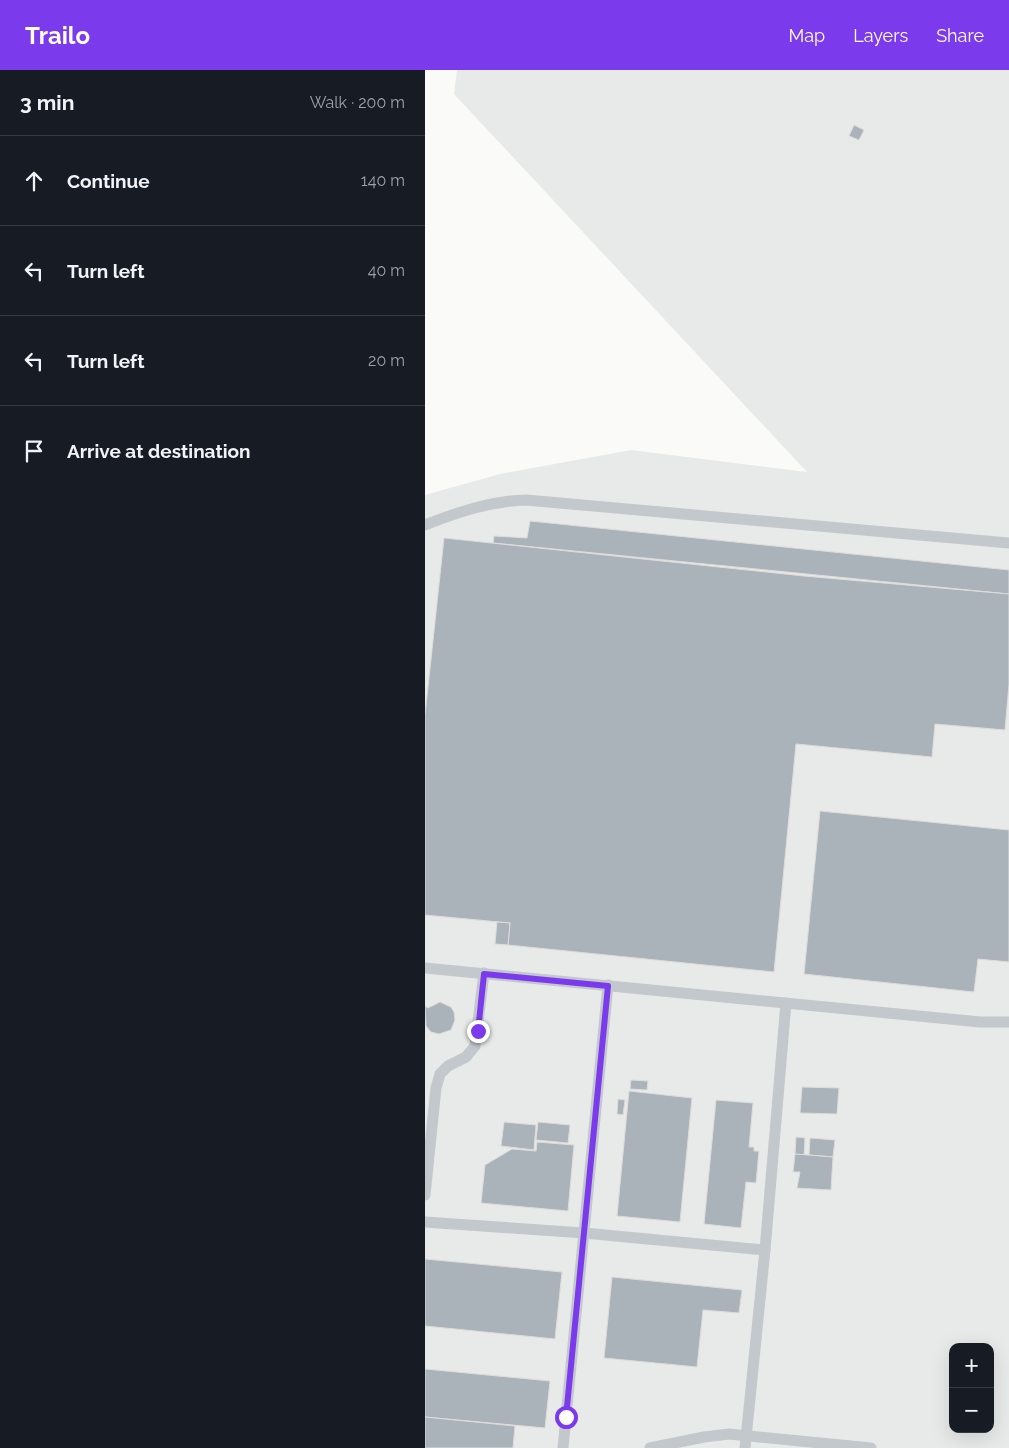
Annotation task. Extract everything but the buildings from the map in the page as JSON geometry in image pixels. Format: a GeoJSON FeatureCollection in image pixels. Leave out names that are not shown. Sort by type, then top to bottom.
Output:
{"type":"FeatureCollection","features":[{"type":"Feature","properties":{"kind":"lane"},"geometry":{"type":"LineString","coordinates":[[425,525],[483,506],[526,500],[1009,544]]}},
{"type":"Feature","properties":{"kind":"lane"},"geometry":{"type":"LineString","coordinates":[[425,968],[980,1022],[1009,1022]]}},
{"type":"Feature","properties":{"kind":"lane"},"geometry":{"type":"LineString","coordinates":[[425,1195],[436,1088],[440,1074],[448,1066],[466,1057],[475,1046],[484,974]]}},
{"type":"Feature","properties":{"kind":"lane"},"geometry":{"type":"LineString","coordinates":[[563,1448],[608,986]]}},
{"type":"Feature","properties":{"kind":"lane"},"geometry":{"type":"LineString","coordinates":[[745,1448],[765,1250],[785,1003]]}},
{"type":"Feature","properties":{"kind":"lane"},"geometry":{"type":"LineString","coordinates":[[425,1222],[584,1233],[765,1250]]}},
{"type":"Feature","properties":{"kind":"lane"},"geometry":{"type":"LineString","coordinates":[[650,1448],[717,1435],[746,1435],[871,1448]]}},
{"type":"Feature","properties":{"kind":"shaded area"},"geometry":{"type":"Polygon","coordinates":[[[457,70],[1009,70],[1009,1448],[425,1448],[425,495],[500,474],[631,450],[807,472],[454,94],[457,70]]]}},
{"type":"Feature","properties":{"kind":"route"},"geometry":{"type":"LineString","coordinates":[[478,1031],[484,974],[608,986],[566,1417]]}}]}
